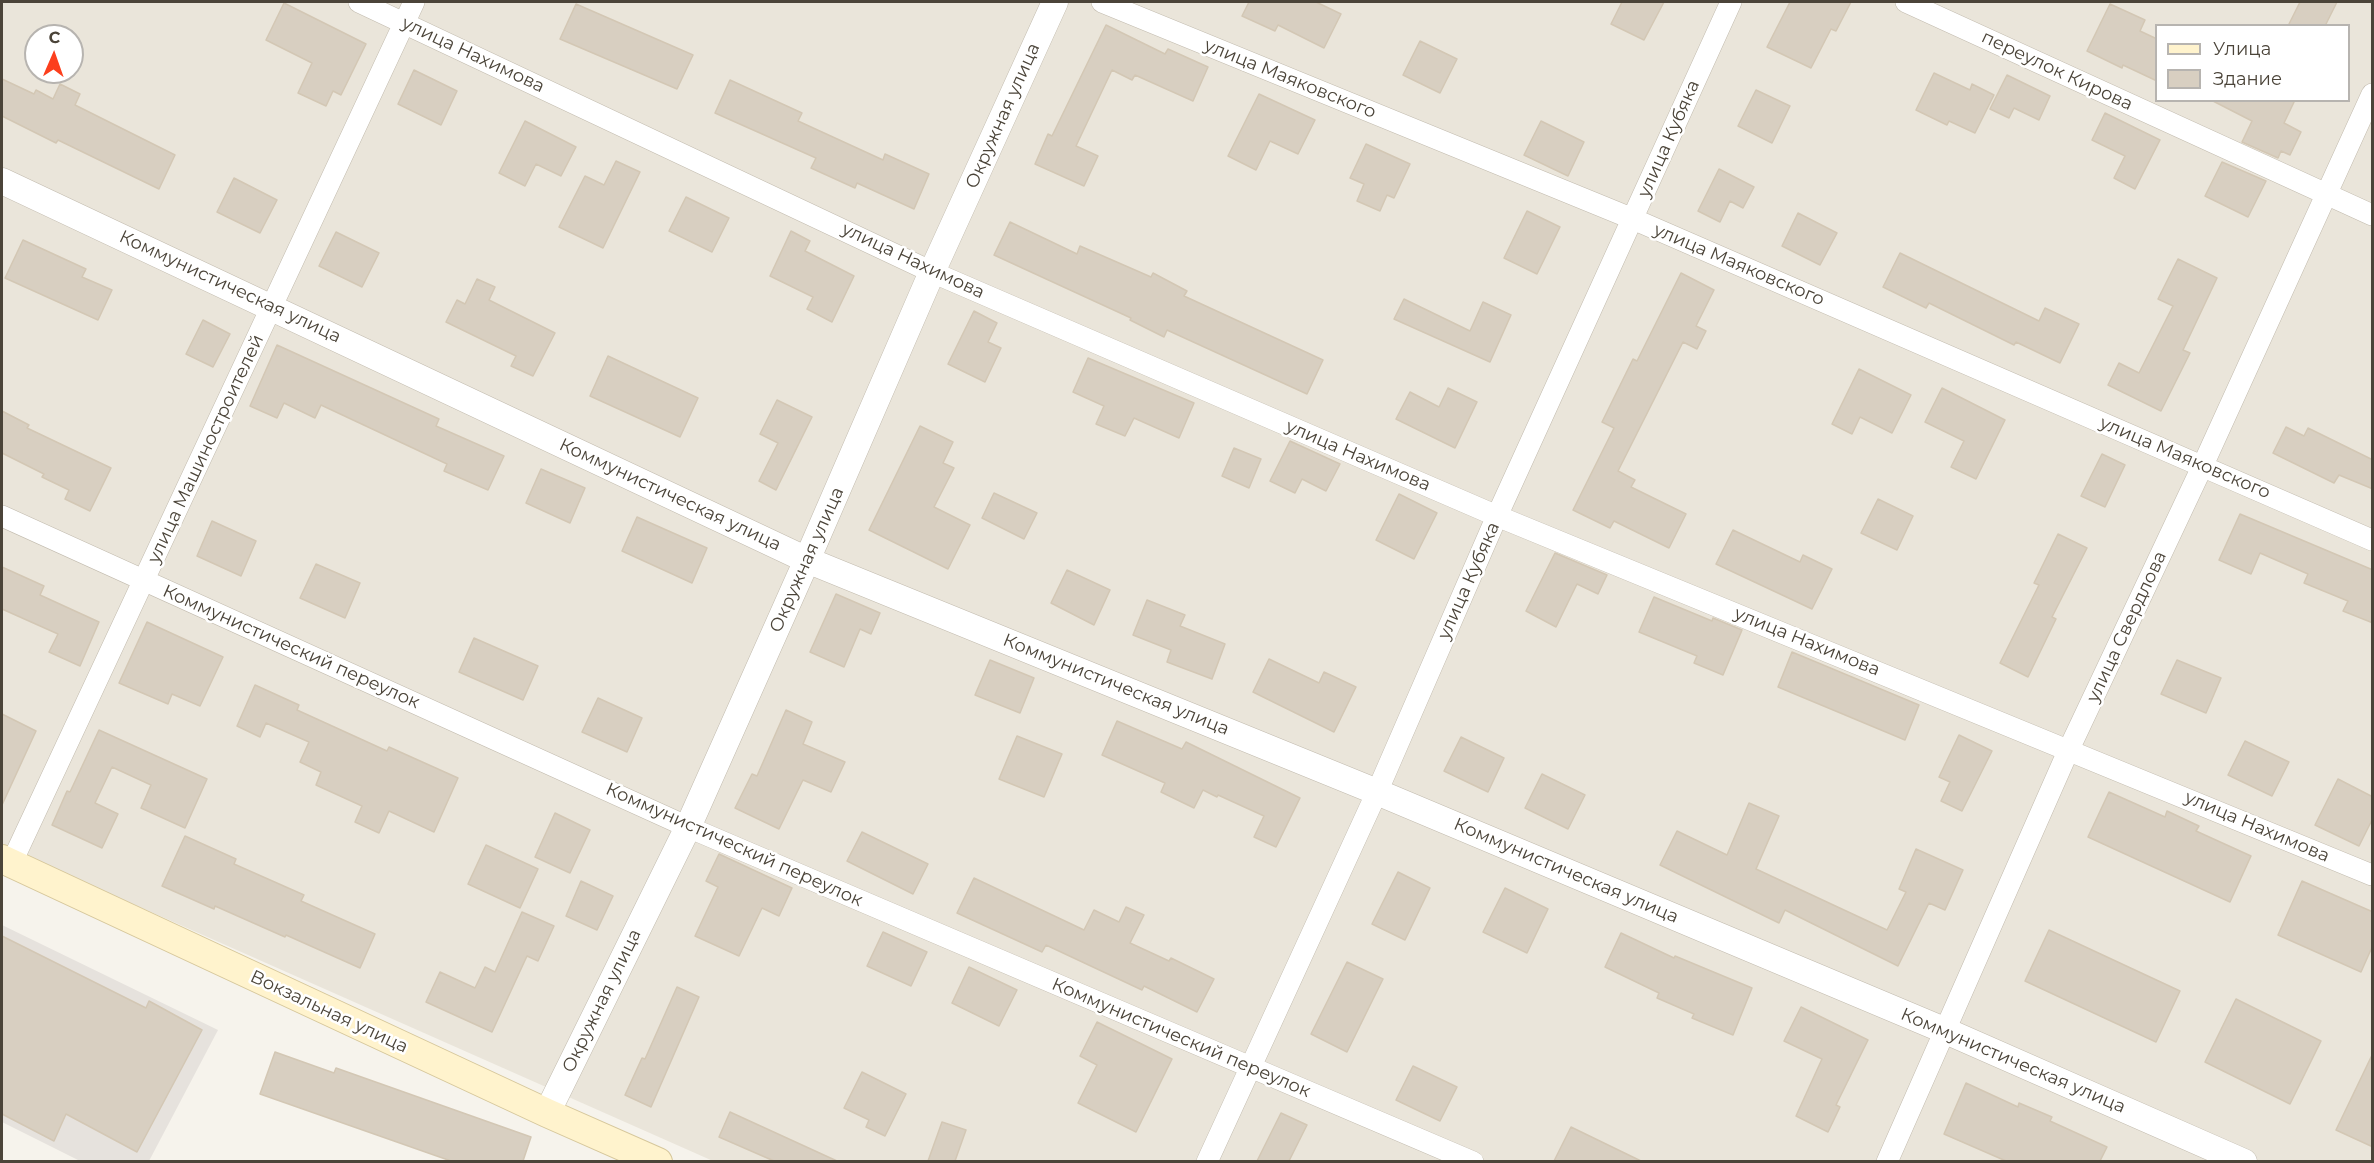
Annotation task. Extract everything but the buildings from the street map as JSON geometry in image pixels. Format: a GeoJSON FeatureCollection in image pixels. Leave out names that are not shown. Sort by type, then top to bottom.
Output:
{"type":"FeatureCollection","features":[{"type":"Feature","properties":{"kind":"main road","name":"Вокзальная улица"},"geometry":{"type":"LineString","coordinates":[[6,861],[547,1113],[658,1161]]}},
{"type":"Feature","properties":{"kind":"street","name":"улица Нахимова"},"geometry":{"type":"LineString","coordinates":[[359,2],[932,272],[1497,516],[2373,875]]}},
{"type":"Feature","properties":{"kind":"street","name":"улица Машиностроителей"},"geometry":{"type":"LineString","coordinates":[[6,861],[145,580],[414,2]]}},
{"type":"Feature","properties":{"kind":"street","name":"Окружная улица"},"geometry":{"type":"LineString","coordinates":[[547,1113],[688,827],[932,272],[1055,2]]}},
{"type":"Feature","properties":{"kind":"street","name":"улица Маяковского"},"geometry":{"type":"LineString","coordinates":[[1102,2],[1633,219],[2373,540]]}},
{"type":"Feature","properties":{"kind":"street","name":"улица Кубяка"},"geometry":{"type":"LineString","coordinates":[[1207,1161],[1377,792],[1497,516],[1731,2]]}},
{"type":"Feature","properties":{"kind":"street","name":"переулок Кирова"},"geometry":{"type":"LineString","coordinates":[[1906,2],[2373,215]]}},
{"type":"Feature","properties":{"kind":"street","name":"улица Свердлова"},"geometry":{"type":"LineString","coordinates":[[1887,1161],[2069,749],[2373,94]]}},
{"type":"Feature","properties":{"kind":"street","name":"Коммунистическая улица"},"geometry":{"type":"LineString","coordinates":[[2,181],[807,560],[1377,792],[1946,1031],[2244,1161]]}},
{"type":"Feature","properties":{"kind":"street","name":"Коммунистический переулок"},"geometry":{"type":"LineString","coordinates":[[2,516],[688,827],[1473,1161]]}},
{"type":"Feature","properties":{"kind":"shaded area"},"geometry":{"type":"Polygon","coordinates":[[[2,2],[2372,2],[2372,1161],[713,1161],[2,846],[2,2]]]}},
{"type":"Feature","properties":{"kind":"shaded area"},"geometry":{"type":"Polygon","coordinates":[[[2,925],[218,1030],[149,1161],[80,1161],[2,1122],[2,925]]]}}]}
